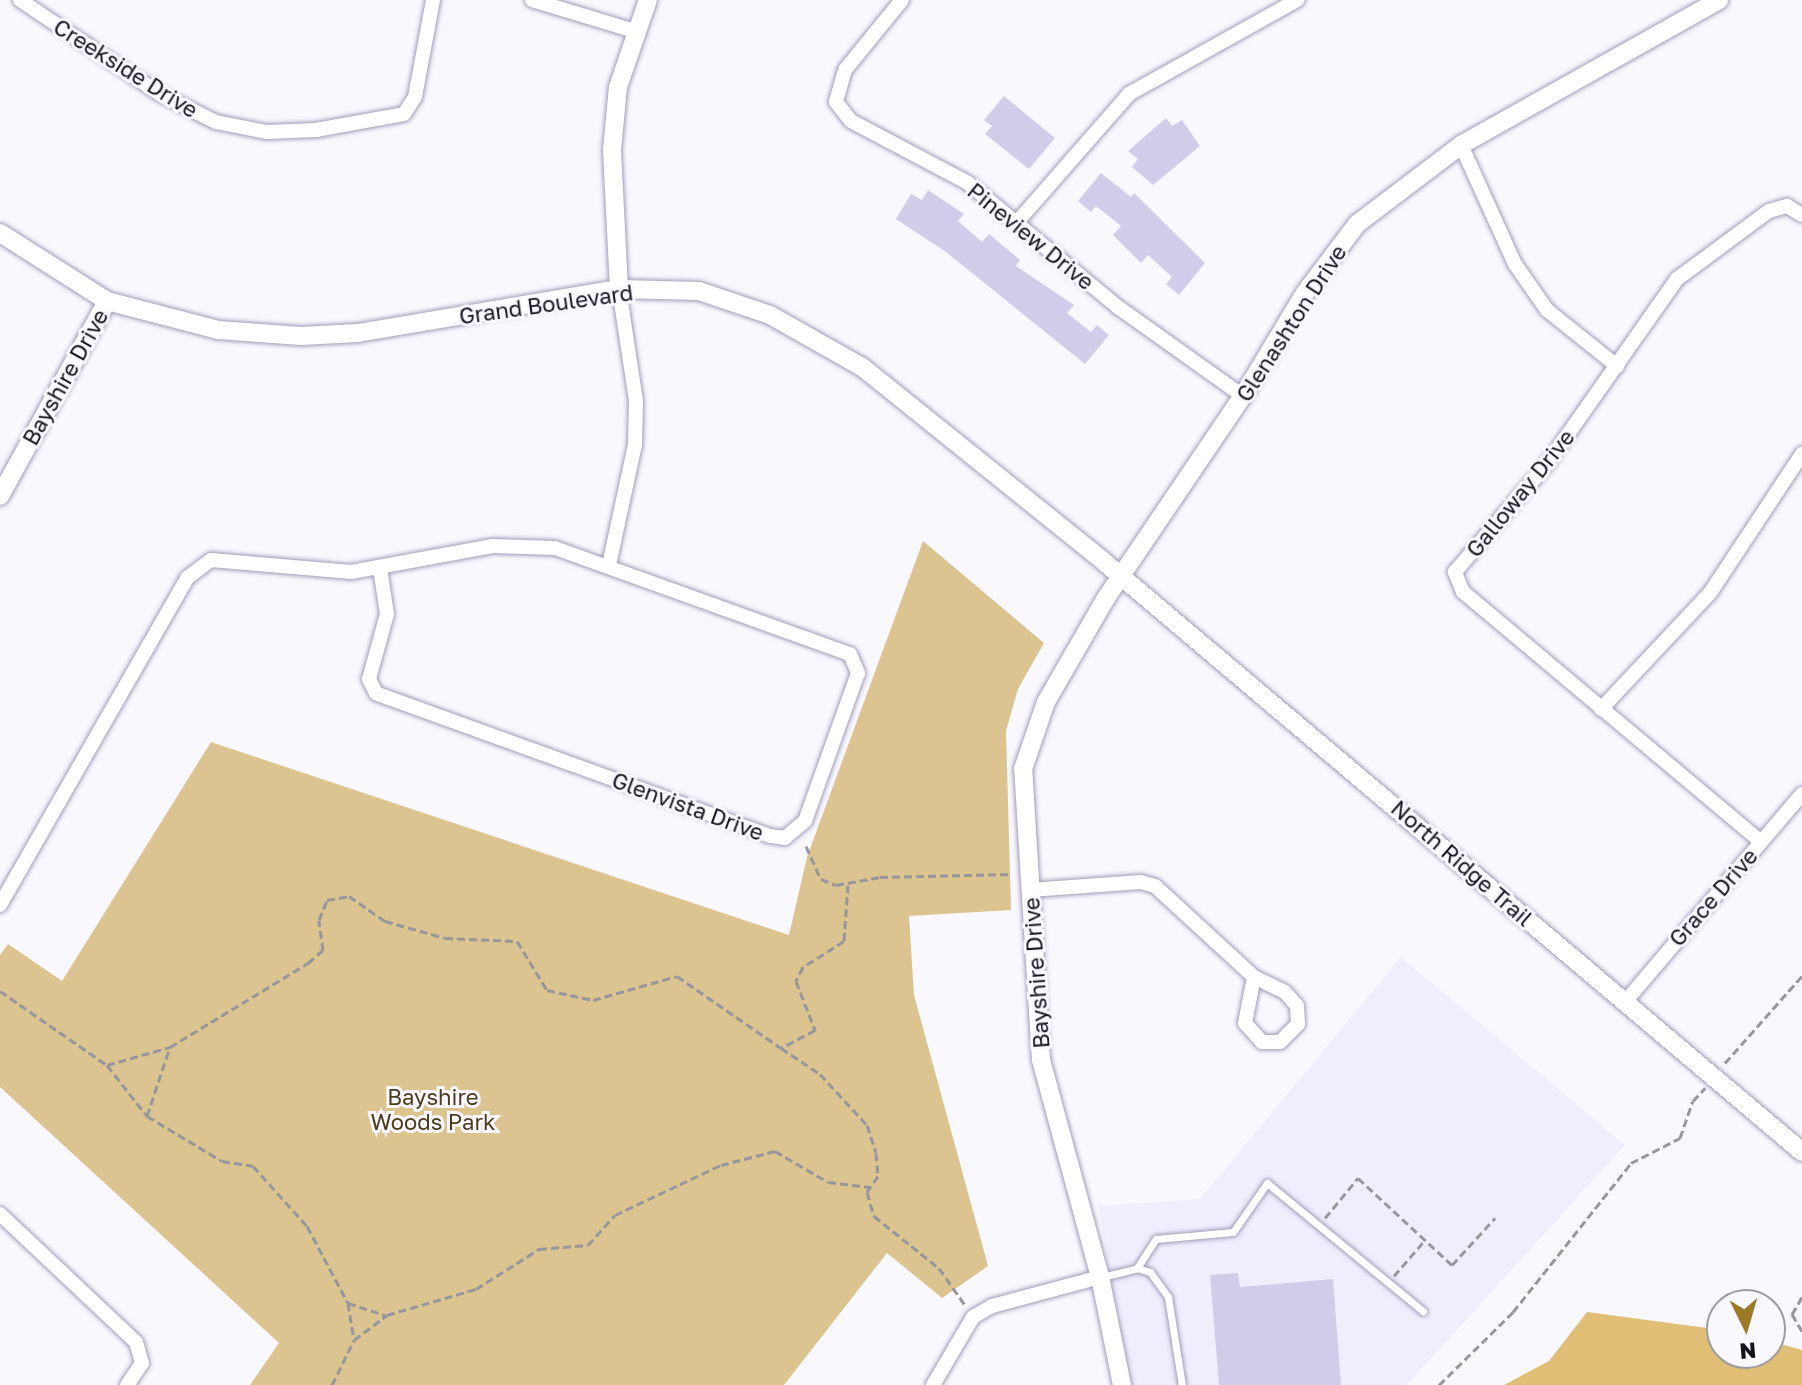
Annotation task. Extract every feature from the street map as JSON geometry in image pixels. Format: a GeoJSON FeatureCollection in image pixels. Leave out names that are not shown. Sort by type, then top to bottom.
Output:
{"type":"FeatureCollection","features":[{"type":"Feature","properties":{"kind":"street","name":"Creekside Drive"},"geometry":{"type":"LineString","coordinates":[[20,0],[160,94],[216,122],[267,132],[316,130],[404,114],[415,97],[433,0]]}},
{"type":"Feature","properties":{"kind":"street"},"geometry":{"type":"LineString","coordinates":[[532,0],[635,31]]}},
{"type":"Feature","properties":{"kind":"street"},"geometry":{"type":"LineString","coordinates":[[609,565],[635,445],[636,401],[619,289],[612,150],[618,87],[648,0]]}},
{"type":"Feature","properties":{"kind":"street","name":"Pineview Drive"},"geometry":{"type":"LineString","coordinates":[[902,0],[845,70],[836,102],[851,121],[968,183],[1018,221],[1118,307],[1243,396]]}},
{"type":"Feature","properties":{"kind":"street"},"geometry":{"type":"LineString","coordinates":[[1018,221],[1129,94],[1297,0]]}},
{"type":"Feature","properties":{"kind":"street","name":"Glenashton Drive"},"geometry":{"type":"LineString","coordinates":[[1121,576],[1243,396],[1305,293],[1357,224],[1461,145],[1719,0]]}},
{"type":"Feature","properties":{"kind":"street"},"geometry":{"type":"LineString","coordinates":[[1461,145],[1515,264],[1547,310],[1617,366]]}},
{"type":"Feature","properties":{"kind":"street","name":"Galloway Drive"},"geometry":{"type":"LineString","coordinates":[[1760,841],[1463,592],[1455,572],[1547,464],[1677,279],[1769,211],[1787,206],[1802,215]]}},
{"type":"Feature","properties":{"kind":"street","name":"Grand Boulevard"},"geometry":{"type":"LineString","coordinates":[[0,233],[107,301],[218,330],[301,336],[358,333],[619,289],[699,291],[770,315],[862,367],[1121,576]]}},
{"type":"Feature","properties":{"kind":"street","name":"Bayshire Drive"},"geometry":{"type":"LineString","coordinates":[[1,490],[107,301]]}},
{"type":"Feature","properties":{"kind":"street"},"geometry":{"type":"LineString","coordinates":[[1601,709],[1710,593],[1802,454]]}},
{"type":"Feature","properties":{"kind":"street","name":"Glenvista Drive"},"geometry":{"type":"LineString","coordinates":[[0,905],[197,566],[228,559],[351,572],[493,546],[532,545],[609,565],[855,659],[856,679],[797,832],[770,836],[376,693],[369,679],[387,614],[380,568]]}},
{"type":"Feature","properties":{"kind":"street","name":"Bayshire Drive"},"geometry":{"type":"LineString","coordinates":[[1121,576],[1046,702],[1023,769],[1041,1060],[1100,1277],[1122,1385]]}},
{"type":"Feature","properties":{"kind":"street","name":"North Ridge Trail"},"geometry":{"type":"LineString","coordinates":[[1121,576],[1802,1152]]}},
{"type":"Feature","properties":{"kind":"street","name":"Grace Drive"},"geometry":{"type":"LineString","coordinates":[[1625,1002],[1802,794]]}},
{"type":"Feature","properties":{"kind":"street"},"geometry":{"type":"LineString","coordinates":[[1030,890],[1141,882],[1155,886],[1254,977],[1285,992],[1297,1006],[1298,1024],[1280,1042],[1262,1042],[1245,1023],[1254,977]]}},
{"type":"Feature","properties":{"kind":"street"},"geometry":{"type":"LineString","coordinates":[[0,1214],[136,1342],[142,1363],[127,1385]]}},
{"type":"Feature","properties":{"kind":"street"},"geometry":{"type":"LineString","coordinates":[[933,1385],[973,1317],[992,1306],[1100,1277]]}},
{"type":"Feature","properties":{"kind":"lane"},"geometry":{"type":"LineString","coordinates":[[1137,1268],[1156,1239],[1233,1232],[1267,1183],[1423,1311]]}},
{"type":"Feature","properties":{"kind":"lane"},"geometry":{"type":"LineString","coordinates":[[1100,1277],[1137,1268],[1150,1272],[1168,1297],[1182,1385]]}},
{"type":"Feature","properties":{"kind":"path"},"geometry":{"type":"LineString","coordinates":[[806,846],[821,879],[848,885],[880,877],[1011,874]]}},
{"type":"Feature","properties":{"kind":"path"},"geometry":{"type":"LineString","coordinates":[[781,1048],[815,1030],[796,981],[803,967],[844,941],[848,885]]}},
{"type":"Feature","properties":{"kind":"path"},"geometry":{"type":"LineString","coordinates":[[107,1065],[170,1047],[308,963],[323,950],[319,920],[327,900],[349,896],[385,921],[445,938],[517,941],[547,990],[593,1000],[677,976],[820,1074],[867,1125],[878,1176],[870,1187],[868,1204],[874,1216],[939,1268],[965,1305]]}},
{"type":"Feature","properties":{"kind":"path"},"geometry":{"type":"LineString","coordinates":[[1725,1063],[1802,976]]}},
{"type":"Feature","properties":{"kind":"path"},"geometry":{"type":"LineString","coordinates":[[0,991],[54,1033],[107,1065],[147,1116],[222,1161],[253,1166],[307,1226],[348,1303],[354,1340]]}},
{"type":"Feature","properties":{"kind":"path"},"geometry":{"type":"LineString","coordinates":[[147,1116],[170,1047]]}},
{"type":"Feature","properties":{"kind":"path"},"geometry":{"type":"LineString","coordinates":[[1439,1385],[1513,1312],[1631,1163],[1680,1138],[1693,1101],[1707,1086]]}},
{"type":"Feature","properties":{"kind":"path"},"geometry":{"type":"LineString","coordinates":[[332,1385],[354,1340],[387,1315],[476,1289],[539,1249],[588,1245],[615,1215],[721,1165],[775,1151],[828,1182],[870,1187]]}},
{"type":"Feature","properties":{"kind":"path"},"geometry":{"type":"LineString","coordinates":[[1319,1225],[1358,1178],[1452,1265],[1495,1218]]}},
{"type":"Feature","properties":{"kind":"path"},"geometry":{"type":"LineString","coordinates":[[1388,1282],[1425,1240]]}},
{"type":"Feature","properties":{"kind":"path"},"geometry":{"type":"LineString","coordinates":[[1802,1297],[1792,1314],[1802,1331]]}},
{"type":"Feature","properties":{"kind":"path"},"geometry":{"type":"LineString","coordinates":[[348,1303],[387,1315]]}},
{"type":"Feature","properties":{"kind":"shaded area"},"geometry":{"type":"Polygon","coordinates":[[[1401,957],[1625,1145],[1407,1385],[1131,1385],[1098,1206],[1200,1199],[1401,957]]]}},
{"type":"Feature","properties":{"kind":"shaded area"},"geometry":{"type":"Polygon","coordinates":[[[1587,1312],[1706,1328],[1706,1369],[1786,1369],[1786,1346],[1802,1350],[1802,1385],[1504,1385],[1549,1361],[1587,1312]]]}},
{"type":"Feature","properties":{"kind":"green space","name":"Bayshire Woods Park"},"geometry":{"type":"Polygon","coordinates":[[[923,541],[1044,643],[1018,689],[1006,731],[1011,910],[909,916],[914,995],[988,1266],[942,1298],[887,1253],[784,1385],[250,1385],[279,1343],[0,1087],[0,955],[8,944],[62,981],[211,742],[789,935],[807,857],[923,541]]]}},
{"type":"Feature","properties":{"kind":"building"},"geometry":{"type":"Polygon","coordinates":[[[1004,96],[1055,138],[1029,169],[985,134],[992,126],[984,120],[1004,96]]]}},
{"type":"Feature","properties":{"kind":"building"},"geometry":{"type":"Polygon","coordinates":[[[1166,118],[1172,126],[1182,120],[1200,146],[1153,185],[1132,167],[1138,159],[1128,151],[1166,118]]]}},
{"type":"Feature","properties":{"kind":"building"},"geometry":{"type":"Polygon","coordinates":[[[1101,173],[1131,197],[1134,193],[1205,263],[1179,295],[1166,284],[1172,277],[1148,255],[1141,263],[1113,235],[1121,226],[1096,206],[1091,212],[1078,201],[1101,173]]]}},
{"type":"Feature","properties":{"kind":"building"},"geometry":{"type":"Polygon","coordinates":[[[928,190],[964,214],[958,221],[982,242],[989,234],[1020,260],[1016,266],[1074,305],[1067,313],[1091,332],[1097,325],[1109,335],[1085,364],[946,252],[896,219],[911,194],[922,200],[928,190]]]}},
{"type":"Feature","properties":{"kind":"building"},"geometry":{"type":"Polygon","coordinates":[[[1238,1273],[1240,1287],[1333,1279],[1341,1385],[1219,1385],[1210,1275],[1238,1273]]]}}]}
